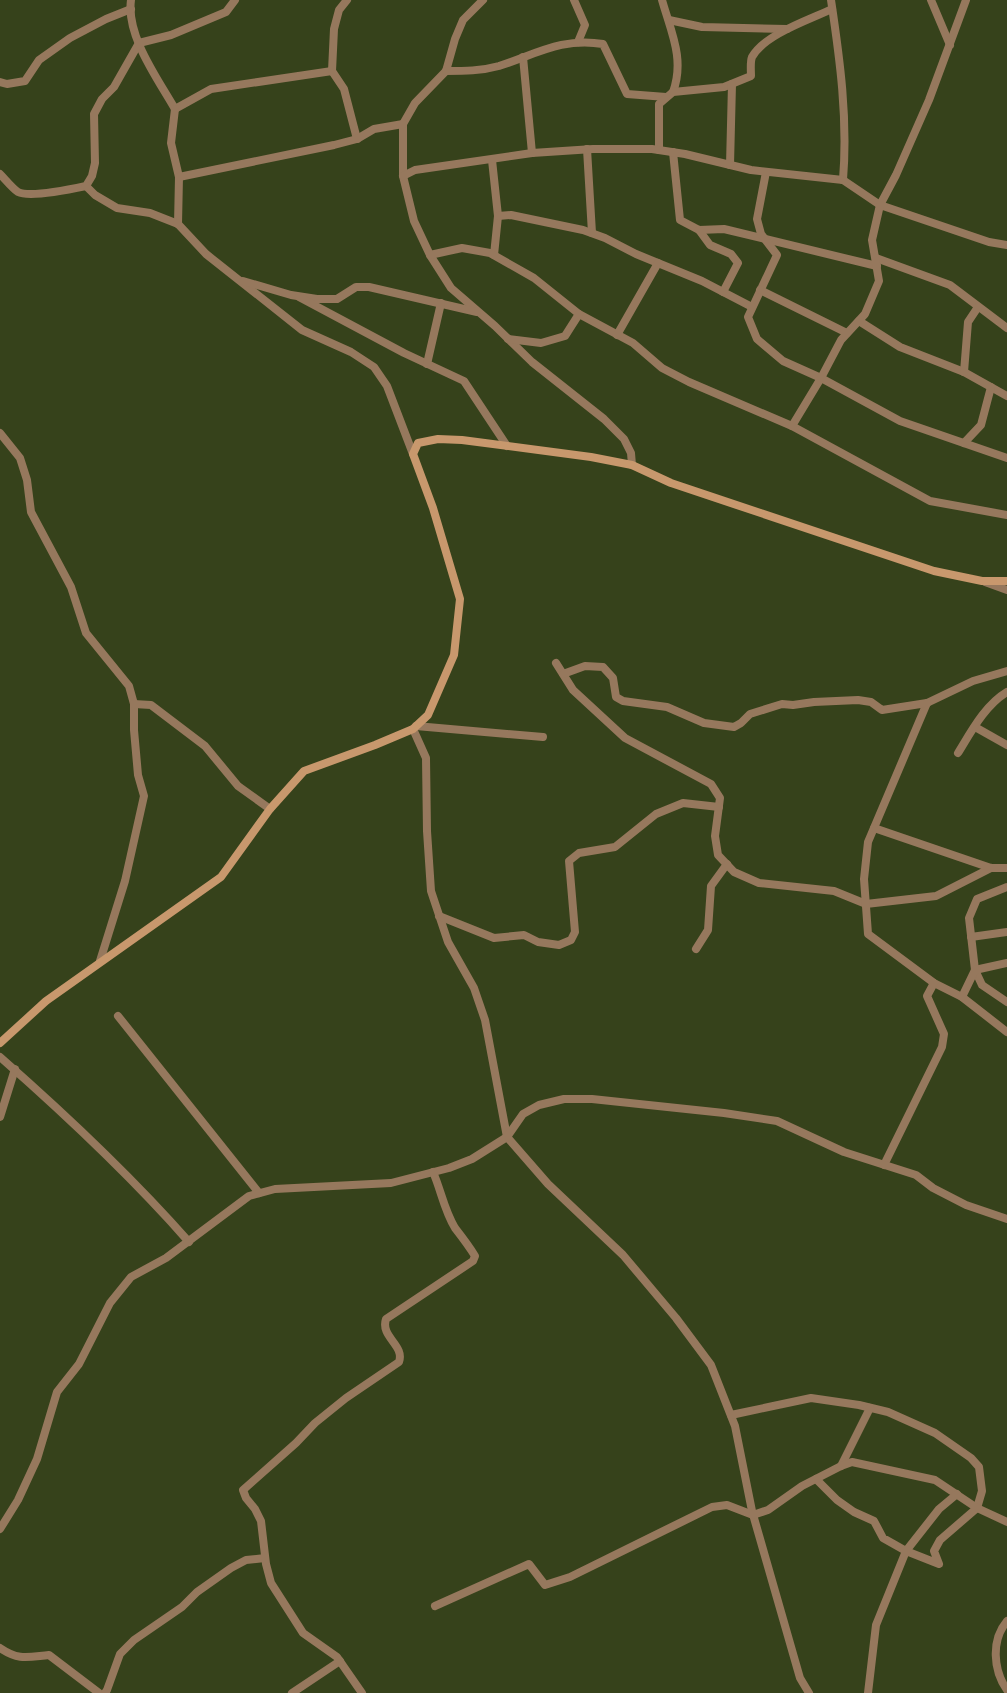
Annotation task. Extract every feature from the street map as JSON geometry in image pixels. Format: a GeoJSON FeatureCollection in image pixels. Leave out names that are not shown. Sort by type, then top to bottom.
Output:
{"type":"FeatureCollection","features":[{"type":"Feature","properties":{"kind":"street"},"geometry":{"type":"LineString","coordinates":[[131,0],[133,26],[144,55],[175,109],[171,143],[179,177],[178,224]]}},
{"type":"Feature","properties":{"kind":"street"},"geometry":{"type":"LineString","coordinates":[[0,174],[18,192],[28,194],[74,189],[86,186],[92,176],[95,163],[94,114],[102,99],[114,87],[139,42],[171,35],[226,12],[235,0]]}},
{"type":"Feature","properties":{"kind":"street"},"geometry":{"type":"LineString","coordinates":[[347,0],[339,10],[334,29],[332,71],[344,89],[357,140]]}},
{"type":"Feature","properties":{"kind":"street"},"geometry":{"type":"LineString","coordinates":[[483,0],[463,20],[454,39],[446,71],[415,103],[403,124],[403,176],[414,221],[430,255],[451,288],[564,389],[604,419],[624,439],[631,453],[632,465]]}},
{"type":"Feature","properties":{"kind":"street"},"geometry":{"type":"LineString","coordinates":[[574,0],[585,25],[578,42]]}},
{"type":"Feature","properties":{"kind":"street"},"geometry":{"type":"LineString","coordinates":[[659,150],[658,104],[670,94],[678,78],[678,59],[662,0]]}},
{"type":"Feature","properties":{"kind":"street"},"geometry":{"type":"LineString","coordinates":[[831,0],[842,73],[845,149],[843,180]]}},
{"type":"Feature","properties":{"kind":"street"},"geometry":{"type":"LineString","coordinates":[[931,0],[950,45]]}},
{"type":"Feature","properties":{"kind":"street"},"geometry":{"type":"LineString","coordinates":[[792,426],[821,378],[841,340],[865,314],[879,280],[872,240],[880,204],[902,162],[929,100],[966,0]]}},
{"type":"Feature","properties":{"kind":"street"},"geometry":{"type":"LineString","coordinates":[[0,82],[7,84],[25,81],[39,60],[70,38],[106,19],[131,9]]}},
{"type":"Feature","properties":{"kind":"street"},"geometry":{"type":"LineString","coordinates":[[446,71],[473,71],[497,66],[562,44],[586,41],[603,44],[627,94],[670,94],[724,87],[751,76],[752,58],[762,44],[787,29],[832,9]]}},
{"type":"Feature","properties":{"kind":"street"},"geometry":{"type":"LineString","coordinates":[[668,20],[702,27],[787,29]]}},
{"type":"Feature","properties":{"kind":"street"},"geometry":{"type":"LineString","coordinates":[[523,57],[532,153]]}},
{"type":"Feature","properties":{"kind":"street"},"geometry":{"type":"LineString","coordinates":[[175,109],[211,89],[332,71]]}},
{"type":"Feature","properties":{"kind":"street"},"geometry":{"type":"LineString","coordinates":[[730,165],[732,84]]}},
{"type":"Feature","properties":{"kind":"street"},"geometry":{"type":"LineString","coordinates":[[179,177],[291,155],[357,140],[374,129],[403,124]]}},
{"type":"Feature","properties":{"kind":"street"},"geometry":{"type":"LineString","coordinates":[[403,176],[415,170],[532,153],[587,149],[659,150],[766,172],[843,180],[880,204],[989,242],[1007,245]]}},
{"type":"Feature","properties":{"kind":"street"},"geometry":{"type":"LineString","coordinates":[[587,149],[592,233]]}},
{"type":"Feature","properties":{"kind":"street"},"geometry":{"type":"LineString","coordinates":[[673,152],[680,220],[699,230],[710,245],[731,254],[738,263],[723,292]]}},
{"type":"Feature","properties":{"kind":"street"},"geometry":{"type":"LineString","coordinates":[[492,160],[498,216],[494,255]]}},
{"type":"Feature","properties":{"kind":"street"},"geometry":{"type":"LineString","coordinates":[[766,172],[757,219],[761,234],[778,255],[748,317],[757,339],[783,361],[821,378],[900,421],[1007,458]]}},
{"type":"Feature","properties":{"kind":"street"},"geometry":{"type":"LineString","coordinates":[[0,1043],[46,1001],[100,961],[221,877],[270,809],[304,771],[375,745],[415,727],[428,715],[454,655],[460,599],[433,508],[413,454],[387,386],[374,367],[351,352],[302,330],[206,254],[178,224],[150,213],[117,208],[95,195],[86,186]]}},
{"type":"Feature","properties":{"kind":"street"},"geometry":{"type":"LineString","coordinates":[[498,216],[510,215],[592,233],[702,281],[752,307]]}},
{"type":"Feature","properties":{"kind":"street"},"geometry":{"type":"LineString","coordinates":[[699,230],[724,229],[877,262],[950,285],[1007,328]]}},
{"type":"Feature","properties":{"kind":"street"},"geometry":{"type":"LineString","coordinates":[[430,255],[462,248],[490,252],[534,278],[579,314],[633,343],[662,368],[689,382],[792,426],[930,501],[1007,515]]}},
{"type":"Feature","properties":{"kind":"street"},"geometry":{"type":"LineString","coordinates":[[617,335],[658,263]]}},
{"type":"Feature","properties":{"kind":"street"},"geometry":{"type":"LineString","coordinates":[[238,280],[299,297],[317,299],[337,299],[356,287],[369,287],[478,312]]}},
{"type":"Feature","properties":{"kind":"street"},"geometry":{"type":"LineString","coordinates":[[760,290],[847,333]]}},
{"type":"Feature","properties":{"kind":"street"},"geometry":{"type":"LineString","coordinates":[[299,297],[427,364],[464,381],[507,446]]}},
{"type":"Feature","properties":{"kind":"street"},"geometry":{"type":"LineString","coordinates":[[427,364],[440,303]]}},
{"type":"Feature","properties":{"kind":"street"},"geometry":{"type":"LineString","coordinates":[[964,372],[968,322],[978,307]]}},
{"type":"Feature","properties":{"kind":"street"},"geometry":{"type":"LineString","coordinates":[[508,339],[540,343],[565,336],[579,314]]}},
{"type":"Feature","properties":{"kind":"street"},"geometry":{"type":"LineString","coordinates":[[859,321],[900,347],[964,372],[1007,396]]}},
{"type":"Feature","properties":{"kind":"street"},"geometry":{"type":"LineString","coordinates":[[964,443],[981,425],[991,387]]}},
{"type":"Feature","properties":{"kind":"street"},"geometry":{"type":"LineString","coordinates":[[0,433],[20,458],[27,480],[31,512],[71,587],[86,633],[129,686],[134,704],[134,730],[138,775],[144,796],[125,881],[100,961]]}},
{"type":"Feature","properties":{"kind":"street"},"geometry":{"type":"LineString","coordinates":[[413,454],[418,443],[438,439],[591,457],[632,465],[671,483],[768,517],[934,572],[982,581],[1007,590]]}},
{"type":"Feature","properties":{"kind":"street"},"geometry":{"type":"LineString","coordinates":[[982,581],[1007,581]]}},
{"type":"Feature","properties":{"kind":"street"},"geometry":{"type":"LineString","coordinates":[[556,663],[573,690],[625,738],[711,784],[720,798],[715,836],[718,855],[734,872],[759,883],[834,892],[866,904],[936,896],[991,868]]}},
{"type":"Feature","properties":{"kind":"street"},"geometry":{"type":"LineString","coordinates":[[563,674],[585,666],[603,667],[613,678],[616,697],[623,701],[667,707],[704,722],[734,727],[741,723],[750,714],[782,704],[794,705],[814,702],[858,700],[871,702],[882,710],[927,703],[973,681],[1007,671]]}},
{"type":"Feature","properties":{"kind":"street"},"geometry":{"type":"LineString","coordinates":[[958,753],[982,716],[1001,696],[1007,692]]}},
{"type":"Feature","properties":{"kind":"street"},"geometry":{"type":"LineString","coordinates":[[927,703],[868,842],[864,879],[868,934],[934,983],[962,997],[1007,1032]]}},
{"type":"Feature","properties":{"kind":"street"},"geometry":{"type":"LineString","coordinates":[[134,704],[151,705],[205,746],[238,786],[270,809]]}},
{"type":"Feature","properties":{"kind":"street"},"geometry":{"type":"LineString","coordinates":[[975,726],[1007,745]]}},
{"type":"Feature","properties":{"kind":"street"},"geometry":{"type":"LineString","coordinates":[[415,727],[543,737]]}},
{"type":"Feature","properties":{"kind":"street"},"geometry":{"type":"LineString","coordinates":[[415,727],[426,758],[427,831],[432,891],[448,942],[474,988],[485,1020],[506,1136],[548,1184],[623,1255],[676,1318],[711,1365],[735,1426],[752,1515],[798,1671],[809,1693]]}},
{"type":"Feature","properties":{"kind":"street"},"geometry":{"type":"LineString","coordinates":[[439,916],[494,938],[524,935],[538,942],[559,945],[571,940],[576,932],[570,861],[579,853],[616,847],[656,814],[683,803],[719,807]]}},
{"type":"Feature","properties":{"kind":"street"},"geometry":{"type":"LineString","coordinates":[[874,828],[991,868],[1007,868]]}},
{"type":"Feature","properties":{"kind":"street"},"geometry":{"type":"LineString","coordinates":[[696,949],[708,930],[711,886],[727,864]]}},
{"type":"Feature","properties":{"kind":"street"},"geometry":{"type":"LineString","coordinates":[[1007,887],[977,899],[969,918],[975,970],[982,985],[1007,1002]]}},
{"type":"Feature","properties":{"kind":"street"},"geometry":{"type":"LineString","coordinates":[[971,937],[1007,932]]}},
{"type":"Feature","properties":{"kind":"street"},"geometry":{"type":"LineString","coordinates":[[975,970],[1007,963]]}},
{"type":"Feature","properties":{"kind":"street"},"geometry":{"type":"LineString","coordinates":[[962,997],[975,970]]}},
{"type":"Feature","properties":{"kind":"street"},"geometry":{"type":"LineString","coordinates":[[884,1165],[942,1047],[944,1034],[927,996],[934,983]]}},
{"type":"Feature","properties":{"kind":"street"},"geometry":{"type":"LineString","coordinates":[[118,1016],[259,1193]]}},
{"type":"Feature","properties":{"kind":"street"},"geometry":{"type":"LineString","coordinates":[[0,1057],[48,1099],[157,1206],[189,1242]]}},
{"type":"Feature","properties":{"kind":"street"},"geometry":{"type":"LineString","coordinates":[[0,1117],[14,1069]]}},
{"type":"Feature","properties":{"kind":"street"},"geometry":{"type":"LineString","coordinates":[[0,1529],[18,1500],[37,1459],[57,1392],[78,1364],[110,1303],[131,1277],[166,1258],[189,1242],[220,1216],[249,1196],[275,1189],[391,1183],[433,1172],[472,1159],[506,1136],[523,1114],[539,1105],[564,1099],[592,1099],[724,1113],[777,1121],[808,1137],[844,1152],[916,1176],[933,1188],[966,1205],[1007,1219]]}},
{"type":"Feature","properties":{"kind":"street"},"geometry":{"type":"LineString","coordinates":[[362,1693],[337,1657],[303,1633],[271,1583],[265,1558],[261,1521],[255,1509],[246,1498],[243,1490],[331,1410],[399,1362],[401,1356],[399,1350],[386,1333],[384,1325],[386,1319],[473,1261],[475,1256],[455,1227],[441,1198],[441,1190],[433,1172]]}},
{"type":"Feature","properties":{"kind":"street"},"geometry":{"type":"LineString","coordinates":[[731,1415],[811,1398],[888,1412],[935,1433],[971,1458],[979,1466],[982,1491],[977,1508],[940,1540],[934,1551],[939,1564],[906,1551],[883,1538],[874,1521],[854,1512],[837,1500],[816,1479]]}},
{"type":"Feature","properties":{"kind":"street"},"geometry":{"type":"LineString","coordinates":[[841,1466],[870,1408]]}},
{"type":"Feature","properties":{"kind":"street"},"geometry":{"type":"LineString","coordinates":[[435,1606],[529,1564],[545,1585],[570,1577],[712,1508],[727,1505],[752,1515],[768,1510],[802,1486],[852,1462],[935,1480],[977,1508],[1007,1522]]}},
{"type":"Feature","properties":{"kind":"street"},"geometry":{"type":"LineString","coordinates":[[868,1693],[876,1625],[906,1551],[940,1509],[957,1494]]}},
{"type":"Feature","properties":{"kind":"street"},"geometry":{"type":"LineString","coordinates":[[105,1693],[120,1654],[134,1640],[182,1607],[196,1592],[231,1568],[246,1560],[265,1558]]}},
{"type":"Feature","properties":{"kind":"street"},"geometry":{"type":"LineString","coordinates":[[1007,1621],[1001,1628],[995,1650],[996,1664],[1007,1690]]}},
{"type":"Feature","properties":{"kind":"street"},"geometry":{"type":"LineString","coordinates":[[0,1648],[10,1655],[24,1658],[49,1654],[99,1693]]}},
{"type":"Feature","properties":{"kind":"street"},"geometry":{"type":"LineString","coordinates":[[292,1693],[340,1661]]}}]}
